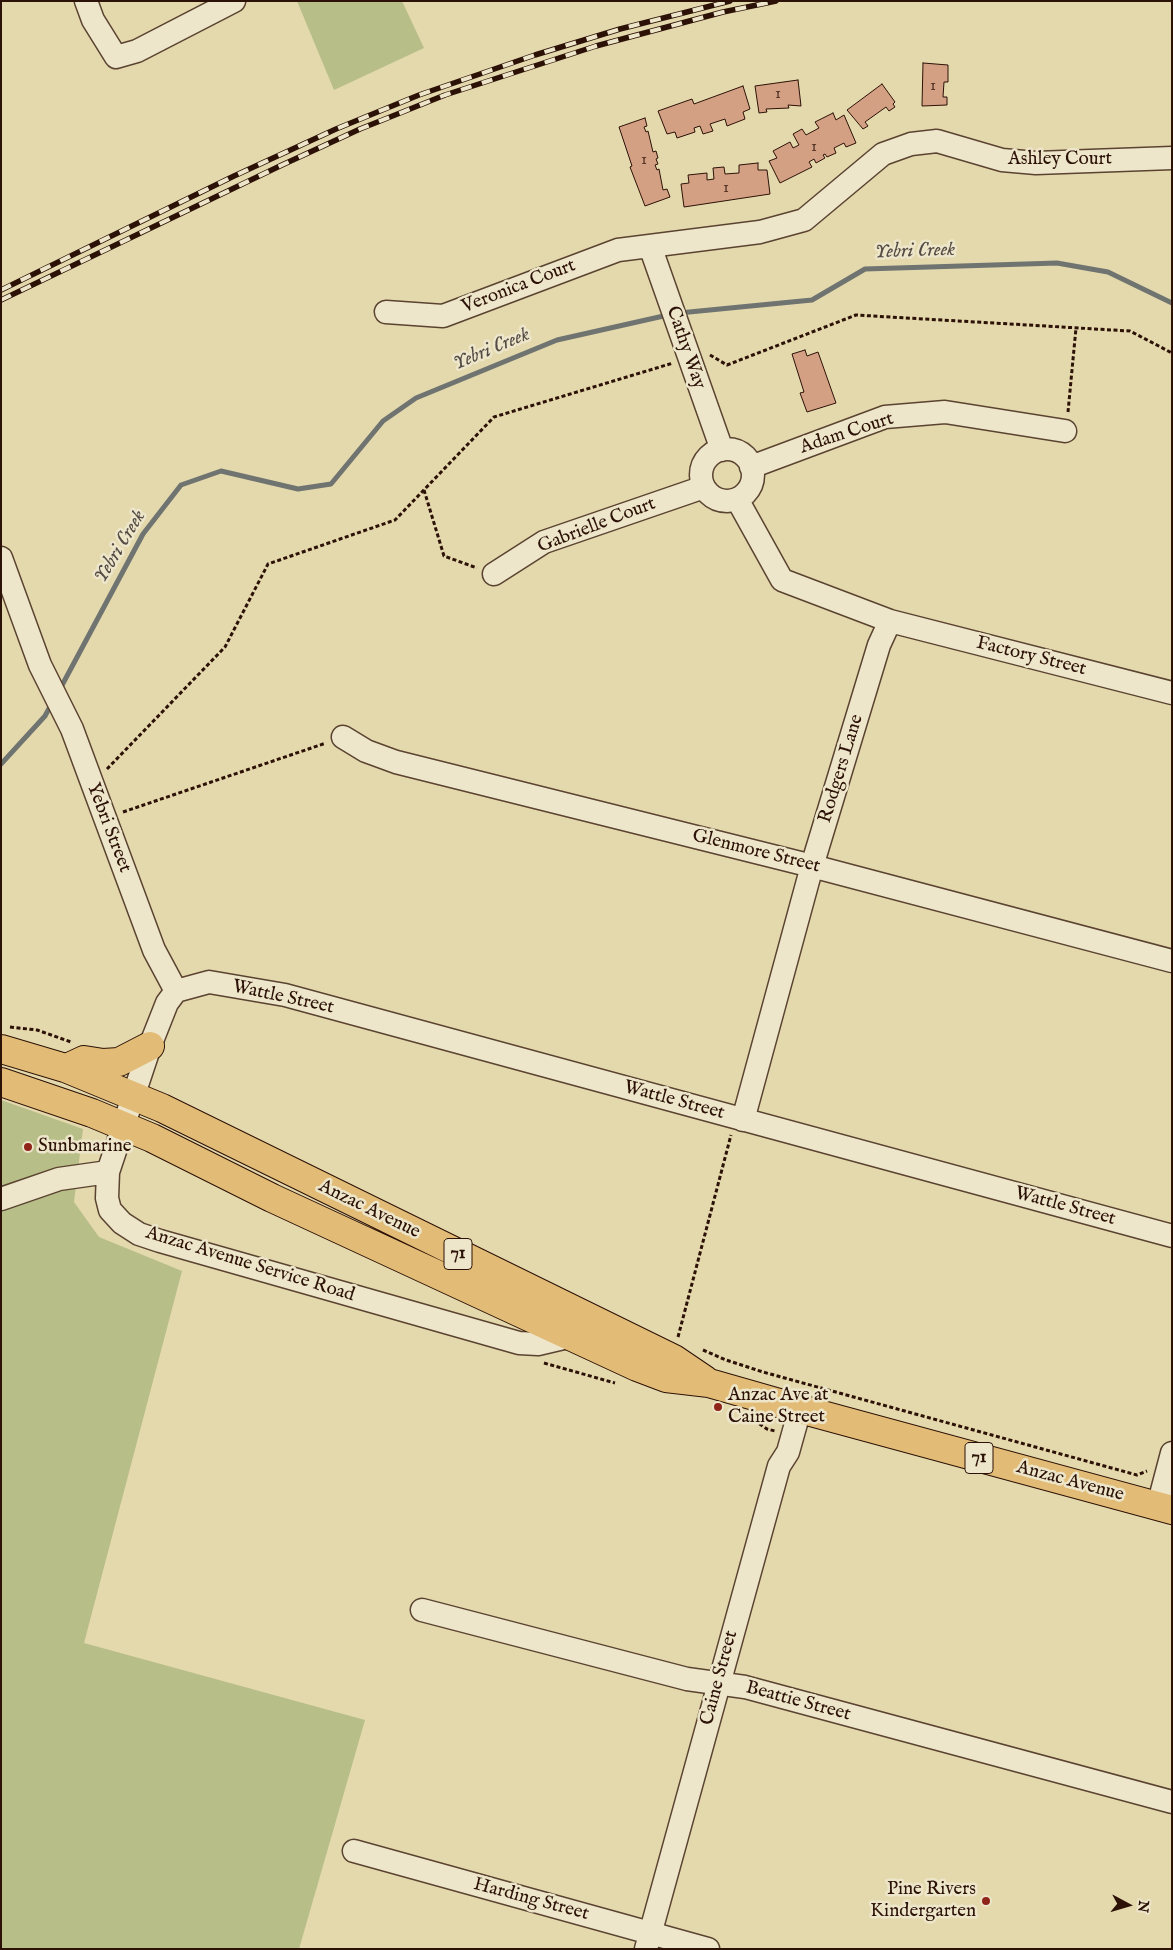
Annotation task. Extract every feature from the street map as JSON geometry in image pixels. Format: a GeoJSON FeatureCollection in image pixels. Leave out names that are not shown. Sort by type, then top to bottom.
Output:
{"type":"FeatureCollection","features":[{"type":"Feature","properties":{"kind":"highway"},"geometry":{"type":"LineString","coordinates":[[65,1068],[84,1060],[103,1064],[119,1062],[150,1046]]}},
{"type":"Feature","properties":{"kind":"highway","name":"Anzac Avenue"},"geometry":{"type":"LineString","coordinates":[[1,1049],[65,1068],[162,1108],[674,1359],[709,1383]]}},
{"type":"Feature","properties":{"kind":"highway","name":"Anzac Avenue"},"geometry":{"type":"LineString","coordinates":[[1,1082],[60,1101],[123,1126],[272,1198],[666,1378],[709,1383],[800,1410],[1165,1508]]}},
{"type":"Feature","properties":{"kind":"street"},"geometry":{"type":"LineString","coordinates":[[86,1],[93,20],[116,57],[137,51],[234,1]]}},
{"type":"Feature","properties":{"kind":"street","name":"Ashley Court"},"geometry":{"type":"LineString","coordinates":[[650,246],[760,232],[804,220],[883,154],[911,144],[937,141],[1002,160],[1036,163],[1172,158]]}},
{"type":"Feature","properties":{"kind":"street","name":"Veronica Court"},"geometry":{"type":"LineString","coordinates":[[386,312],[443,316],[618,250],[650,246]]}},
{"type":"Feature","properties":{"kind":"street","name":"Cathy Way"},"geometry":{"type":"LineString","coordinates":[[650,246],[688,359],[722,450]]}},
{"type":"Feature","properties":{"kind":"street","name":"Adam Court"},"geometry":{"type":"LineString","coordinates":[[751,467],[885,417],[944,412],[1065,431]]}},
{"type":"Feature","properties":{"kind":"street"},"geometry":{"type":"LineString","coordinates":[[722,450],[737,452],[743,455],[751,467],[752,483],[748,490],[736,499],[721,501],[708,493],[704,487],[701,472],[708,457],[722,450]]}},
{"type":"Feature","properties":{"kind":"street","name":"Gabrielle Court"},"geometry":{"type":"LineString","coordinates":[[494,574],[544,542],[704,487]]}},
{"type":"Feature","properties":{"kind":"street"},"geometry":{"type":"LineString","coordinates":[[736,499],[782,580],[890,622]]}},
{"type":"Feature","properties":{"kind":"street","name":"Yebri Street"},"geometry":{"type":"LineString","coordinates":[[1,558],[40,665],[72,729],[102,775],[154,950],[176,991]]}},
{"type":"Feature","properties":{"kind":"street","name":"Factory Street"},"geometry":{"type":"LineString","coordinates":[[890,622],[1172,693]]}},
{"type":"Feature","properties":{"kind":"street","name":"Rodgers Lane"},"geometry":{"type":"LineString","coordinates":[[743,1120],[812,866],[879,645],[890,622]]}},
{"type":"Feature","properties":{"kind":"street","name":"Glenmore Street"},"geometry":{"type":"LineString","coordinates":[[343,737],[366,751],[396,762],[812,866],[1172,961]]}},
{"type":"Feature","properties":{"kind":"street","name":"Wattle Street"},"geometry":{"type":"LineString","coordinates":[[176,991],[209,982],[285,995],[1172,1236]]}},
{"type":"Feature","properties":{"kind":"street"},"geometry":{"type":"LineString","coordinates":[[123,1126],[166,1003],[176,991]]}},
{"type":"Feature","properties":{"kind":"street","name":"Anzac Avenue Service Road"},"geometry":{"type":"LineString","coordinates":[[123,1126],[108,1172],[107,1198],[110,1210],[122,1223],[139,1234],[396,1301],[519,1343],[538,1344],[572,1336]]}},
{"type":"Feature","properties":{"kind":"street"},"geometry":{"type":"LineString","coordinates":[[1,1198],[59,1179],[108,1172]]}},
{"type":"Feature","properties":{"kind":"street","name":"Caine Street"},"geometry":{"type":"LineString","coordinates":[[648,1941],[779,1466],[788,1452],[800,1410]]}},
{"type":"Feature","properties":{"kind":"street"},"geometry":{"type":"LineString","coordinates":[[1165,1508],[1166,1476],[1172,1453]]}},
{"type":"Feature","properties":{"kind":"street","name":"Beattie Street"},"geometry":{"type":"LineString","coordinates":[[422,1610],[687,1679],[744,1687],[1172,1802]]}},
{"type":"Feature","properties":{"kind":"street","name":"Harding Street"},"geometry":{"type":"LineString","coordinates":[[354,1851],[648,1941],[708,1949]]}},
{"type":"Feature","properties":{"kind":"path"},"geometry":{"type":"LineString","coordinates":[[102,775],[225,647],[268,564],[395,520],[494,417],[708,354],[727,364],[856,315],[1130,331],[1172,353]]}},
{"type":"Feature","properties":{"kind":"path"},"geometry":{"type":"LineString","coordinates":[[1065,431],[1071,392],[1076,328]]}},
{"type":"Feature","properties":{"kind":"path"},"geometry":{"type":"LineString","coordinates":[[424,490],[444,556],[494,574]]}},
{"type":"Feature","properties":{"kind":"path"},"geometry":{"type":"LineString","coordinates":[[119,804],[122,812],[343,737]]}},
{"type":"Feature","properties":{"kind":"path"},"geometry":{"type":"LineString","coordinates":[[674,1359],[732,1130],[743,1120]]}},
{"type":"Feature","properties":{"kind":"path"},"geometry":{"type":"LineString","coordinates":[[763,1372],[1137,1475],[1146,1470],[1166,1476]]}},
{"type":"Feature","properties":{"kind":"green space"},"geometry":{"type":"Polygon","coordinates":[[[297,1],[402,1],[424,48],[334,90],[297,1]]]}},
{"type":"Feature","properties":{"kind":"green space"},"geometry":{"type":"Polygon","coordinates":[[[1,1100],[83,1129],[74,1202],[99,1237],[182,1271],[84,1643],[365,1720],[299,1949],[1,1949],[1,1100]]]}},
{"type":"Feature","properties":{"kind":"building"},"geometry":{"type":"Polygon","coordinates":[[[923,63],[948,65],[948,82],[944,82],[943,97],[947,97],[947,105],[922,106],[923,63]]]}},
{"type":"Feature","properties":{"kind":"building"},"geometry":{"type":"Polygon","coordinates":[[[798,80],[801,106],[788,105],[789,108],[766,109],[767,112],[759,113],[755,86],[798,80]]]}},
{"type":"Feature","properties":{"kind":"building"},"geometry":{"type":"Polygon","coordinates":[[[882,84],[895,102],[893,104],[895,107],[889,111],[886,107],[865,122],[868,126],[863,129],[847,110],[882,84]]]}},
{"type":"Feature","properties":{"kind":"building"},"geometry":{"type":"Polygon","coordinates":[[[743,86],[750,109],[743,112],[745,119],[727,126],[725,119],[710,124],[713,131],[703,134],[700,126],[694,128],[695,132],[677,138],[675,132],[667,134],[658,111],[692,99],[694,104],[743,86]]]}},
{"type":"Feature","properties":{"kind":"building"},"geometry":{"type":"Polygon","coordinates":[[[833,113],[836,120],[844,115],[856,143],[846,147],[844,143],[834,148],[836,153],[827,157],[825,154],[823,155],[825,158],[816,163],[814,159],[809,162],[812,167],[780,183],[769,161],[777,158],[773,151],[790,142],[793,148],[799,145],[793,134],[802,129],[806,135],[819,128],[815,122],[833,113]]]}},
{"type":"Feature","properties":{"kind":"building"},"geometry":{"type":"Polygon","coordinates":[[[645,118],[647,126],[644,127],[646,132],[648,131],[653,152],[656,151],[658,158],[656,159],[658,164],[655,165],[657,170],[659,169],[663,190],[667,189],[670,197],[645,206],[630,167],[632,166],[619,127],[645,118]]]}},
{"type":"Feature","properties":{"kind":"building"},"geometry":{"type":"Polygon","coordinates":[[[758,163],[758,170],[767,170],[770,194],[684,207],[681,184],[689,183],[688,175],[707,173],[707,180],[714,179],[713,168],[724,167],[725,174],[739,173],[739,165],[758,163]]]}},
{"type":"Feature","properties":{"kind":"building"},"geometry":{"type":"Polygon","coordinates":[[[805,350],[807,356],[818,352],[836,403],[807,412],[800,393],[804,392],[792,354],[805,350]]]}},
{"type":"Feature","properties":{"kind":"waterway","name":"Yebri Creek"},"geometry":{"type":"LineString","coordinates":[[679,313],[812,300],[865,269],[1057,263],[1108,272],[1172,303]]}},
{"type":"Feature","properties":{"kind":"waterway","name":"Yebri Creek"},"geometry":{"type":"LineString","coordinates":[[60,689],[143,534],[181,485],[221,471],[298,489],[331,484],[383,421],[416,398],[557,340],[668,315]]}},
{"type":"Feature","properties":{"kind":"waterway","name":"Yebri Creek"},"geometry":{"type":"LineString","coordinates":[[1,764],[45,716],[52,703]]}},
{"type":"Feature","properties":{"kind":"railway"},"geometry":{"type":"LineString","coordinates":[[1,290],[234,176],[336,129],[419,95],[535,55],[620,29],[730,1]]}},
{"type":"Feature","properties":{"kind":"railway"},"geometry":{"type":"LineString","coordinates":[[1,300],[282,165],[360,129],[445,95],[596,46],[723,12],[776,1]]}},
{"type":"Feature","properties":{"kind":"place","name":"Sunbmarine"},"geometry":{"type":"Point","coordinates":[28,1147]}},
{"type":"Feature","properties":{"kind":"place","name":"Anzac Ave at Caine Street"},"geometry":{"type":"Point","coordinates":[718,1407]}},
{"type":"Feature","properties":{"kind":"place","name":"Pine Rivers Kindergarten"},"geometry":{"type":"Point","coordinates":[986,1901]}}]}
